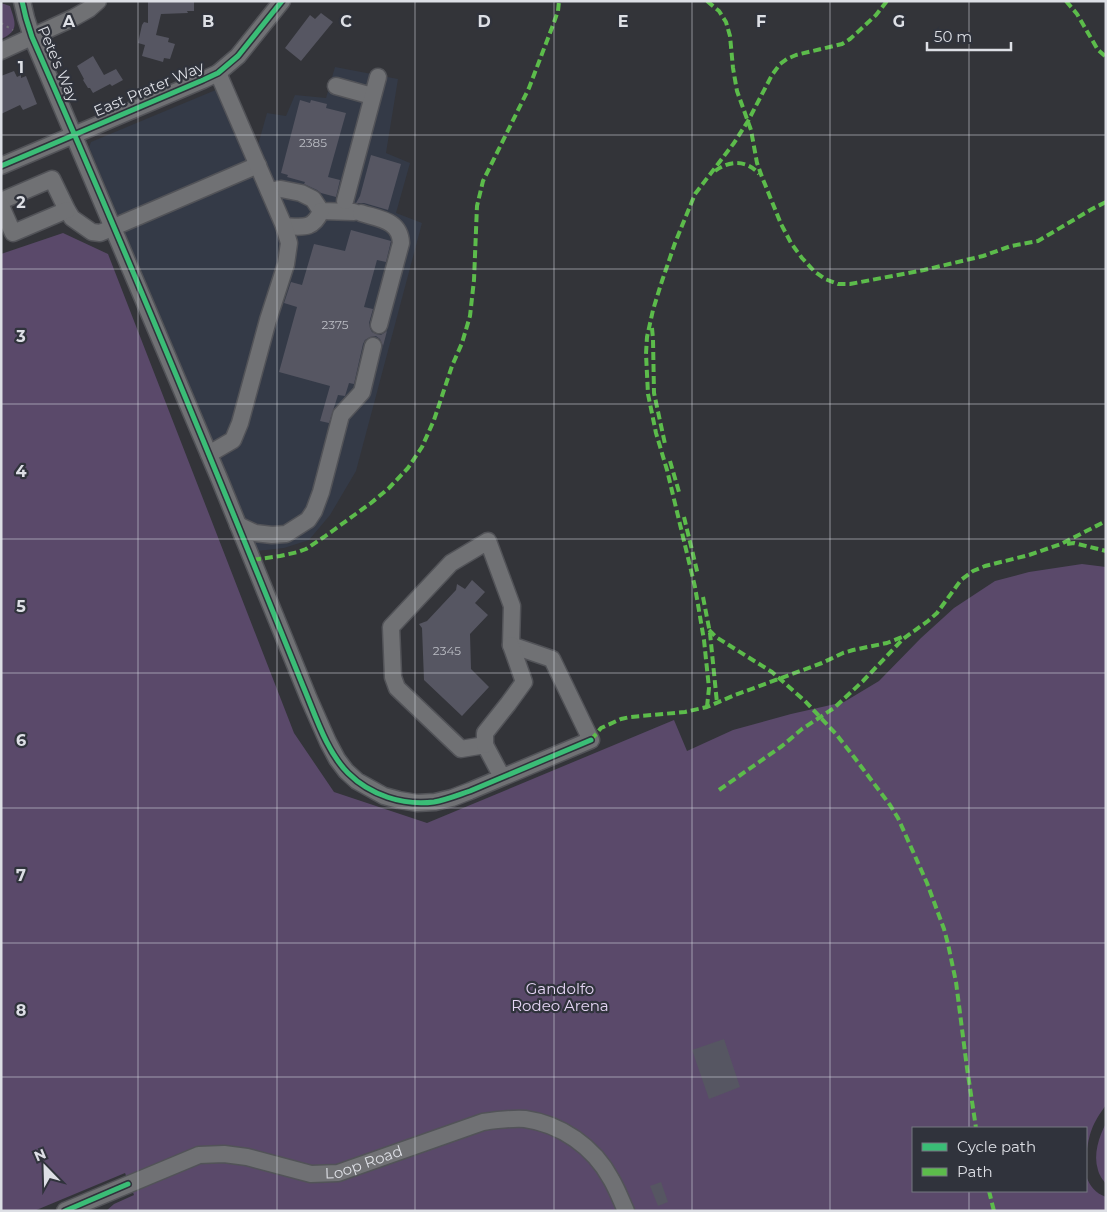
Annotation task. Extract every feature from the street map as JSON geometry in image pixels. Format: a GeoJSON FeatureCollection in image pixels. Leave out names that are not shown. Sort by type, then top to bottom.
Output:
{"type":"FeatureCollection","features":[{"type":"Feature","properties":{"kind":"street","name":"Pete's Way"},"geometry":{"type":"LineString","coordinates":[[22,1],[32,37],[209,454],[320,726],[337,759],[346,771],[357,781],[384,796],[417,803],[435,802],[452,798],[591,740],[552,659],[511,645]]}},
{"type":"Feature","properties":{"kind":"street"},"geometry":{"type":"LineString","coordinates":[[1,50],[80,14],[98,1]]}},
{"type":"Feature","properties":{"kind":"street","name":"East Prater Way"},"geometry":{"type":"LineString","coordinates":[[1,166],[218,73],[238,56],[282,1]]}},
{"type":"Feature","properties":{"kind":"street"},"geometry":{"type":"LineString","coordinates":[[209,454],[233,440],[240,424],[268,320],[286,264],[289,243],[284,226],[218,73]]}},
{"type":"Feature","properties":{"kind":"street"},"geometry":{"type":"LineString","coordinates":[[349,209],[372,96],[378,77]]}},
{"type":"Feature","properties":{"kind":"street"},"geometry":{"type":"LineString","coordinates":[[336,86],[372,96]]}},
{"type":"Feature","properties":{"kind":"street"},"geometry":{"type":"LineString","coordinates":[[1,202],[52,179],[72,218],[92,232],[100,233],[258,165]]}},
{"type":"Feature","properties":{"kind":"street"},"geometry":{"type":"LineString","coordinates":[[269,191],[281,189],[301,194],[313,199],[321,211]]}},
{"type":"Feature","properties":{"kind":"street"},"geometry":{"type":"LineString","coordinates":[[1,206],[13,233],[67,210]]}},
{"type":"Feature","properties":{"kind":"street"},"geometry":{"type":"LineString","coordinates":[[321,211],[349,209],[386,221],[398,229],[401,243],[379,325]]}},
{"type":"Feature","properties":{"kind":"street"},"geometry":{"type":"LineString","coordinates":[[284,226],[307,227],[317,221],[321,211]]}},
{"type":"Feature","properties":{"kind":"street"},"geometry":{"type":"LineString","coordinates":[[238,525],[255,533],[272,535],[286,534],[308,520],[314,511],[321,492],[341,415],[362,392],[373,346]]}},
{"type":"Feature","properties":{"kind":"street"},"geometry":{"type":"LineString","coordinates":[[485,746],[461,749],[397,688],[392,677],[391,627],[451,563],[488,541],[512,606],[511,645],[524,682],[485,733],[485,746],[502,777]]}},
{"type":"Feature","properties":{"kind":"street","name":"Loop Road"},"geometry":{"type":"LineString","coordinates":[[77,1209],[128,1184],[199,1155],[224,1154],[247,1157],[311,1174],[338,1173],[483,1122],[501,1119],[525,1119],[551,1126],[574,1137],[594,1155],[611,1178],[626,1211]]}},
{"type":"Feature","properties":{"kind":"path"},"geometry":{"type":"LineString","coordinates":[[1,23],[13,30]]}},
{"type":"Feature","properties":{"kind":"shaded area"},"geometry":{"type":"Polygon","coordinates":[[[335,67],[398,79],[386,153],[410,163],[396,213],[422,223],[356,471],[330,515],[309,540],[284,548],[257,551],[89,147],[91,142],[230,84],[258,145],[267,113],[286,116],[295,95],[326,98],[335,67]]]}},
{"type":"Feature","properties":{"kind":"green space"},"geometry":{"type":"Polygon","coordinates":[[[1,3],[10,6],[14,29],[1,39],[1,3]]]}},
{"type":"Feature","properties":{"kind":"green space","name":"Gandolfo Rodeo Arena"},"geometry":{"type":"Polygon","coordinates":[[[63,233],[108,254],[294,733],[334,792],[427,823],[674,720],[687,751],[733,730],[844,702],[879,681],[921,638],[954,608],[995,581],[1029,572],[1082,564],[1106,567],[1106,1105],[1092,1129],[1087,1149],[1087,1127],[912,1127],[912,1192],[1087,1192],[1087,1178],[1093,1189],[1106,1197],[1106,1211],[106,1211],[114,1204],[134,1195],[125,1173],[34,1211],[1,1211],[1,254],[63,233]]]}},
{"type":"Feature","properties":{"kind":"green space"},"geometry":{"type":"Polygon","coordinates":[[[1106,1123],[1106,1184],[1099,1172],[1096,1152],[1106,1123]]]}},
{"type":"Feature","properties":{"kind":"building"},"geometry":{"type":"Polygon","coordinates":[[[148,1],[194,1],[194,11],[161,14],[156,35],[169,38],[168,42],[175,44],[170,59],[164,58],[163,62],[142,56],[145,45],[138,43],[142,25],[144,22],[148,23],[148,1]]]}},
{"type":"Feature","properties":{"kind":"building"},"geometry":{"type":"Polygon","coordinates":[[[321,13],[333,22],[301,61],[285,48],[310,15],[315,19],[321,13]]]}},
{"type":"Feature","properties":{"kind":"building"},"geometry":{"type":"Polygon","coordinates":[[[93,56],[104,75],[116,69],[123,80],[93,93],[83,80],[77,66],[93,56]]]}},
{"type":"Feature","properties":{"kind":"building"},"geometry":{"type":"Polygon","coordinates":[[[14,71],[17,77],[21,75],[21,78],[26,76],[37,104],[23,110],[20,105],[1,114],[1,76],[14,71]]]}},
{"type":"Feature","properties":{"kind":"building"},"geometry":{"type":"Polygon","coordinates":[[[300,100],[310,103],[311,100],[327,104],[326,108],[346,113],[328,177],[340,180],[336,197],[321,193],[304,184],[305,182],[287,177],[288,175],[281,173],[300,100]]]}},
{"type":"Feature","properties":{"kind":"building"},"geometry":{"type":"Polygon","coordinates":[[[371,155],[401,164],[388,210],[364,203],[356,203],[360,196],[371,155]]]}},
{"type":"Feature","properties":{"kind":"building"},"geometry":{"type":"Polygon","coordinates":[[[351,230],[391,241],[386,262],[377,260],[364,307],[373,309],[369,323],[372,332],[381,335],[387,331],[383,346],[380,339],[376,336],[365,340],[354,384],[349,383],[345,396],[338,395],[329,423],[320,421],[330,386],[279,372],[297,307],[284,303],[291,282],[302,285],[314,244],[345,251],[351,230]]]}},
{"type":"Feature","properties":{"kind":"building"},"geometry":{"type":"Polygon","coordinates":[[[472,580],[485,592],[475,603],[488,615],[470,634],[471,669],[489,687],[462,716],[424,680],[422,628],[419,624],[427,621],[456,590],[457,584],[465,589],[472,580]]]}},
{"type":"Feature","properties":{"kind":"building"},"geometry":{"type":"Polygon","coordinates":[[[724,1039],[740,1087],[709,1099],[692,1050],[724,1039]]]}},
{"type":"Feature","properties":{"kind":"building"},"geometry":{"type":"Polygon","coordinates":[[[661,1182],[668,1202],[658,1206],[650,1186],[661,1182]]]}},
{"type":"Feature","properties":{"kind":"marked path"},"geometry":{"type":"LineString","coordinates":[[253,560],[298,552],[324,537],[389,488],[408,468],[422,447],[434,420],[470,316],[474,280],[477,206],[483,181],[529,88],[558,11],[559,1]]}},
{"type":"Feature","properties":{"kind":"marked path"},"geometry":{"type":"LineString","coordinates":[[707,1],[719,11],[726,22],[730,36],[737,91],[751,130],[757,163],[781,224],[802,258],[814,271],[825,279],[838,284],[850,284],[924,270],[983,256],[1011,246],[1038,241],[1106,202]]}},
{"type":"Feature","properties":{"kind":"marked path"},"geometry":{"type":"LineString","coordinates":[[707,707],[709,688],[704,640],[695,587],[648,394],[647,337],[653,310],[675,243],[695,194],[734,143],[780,64],[796,55],[842,44],[876,15],[887,1]]}},
{"type":"Feature","properties":{"kind":"marked path"},"geometry":{"type":"LineString","coordinates":[[1066,1],[1077,14],[1098,50],[1106,57]]}},
{"type":"Feature","properties":{"kind":"marked path"},"geometry":{"type":"LineString","coordinates":[[715,171],[732,163],[738,163],[749,166],[759,174]]}},
{"type":"Feature","properties":{"kind":"marked path"},"geometry":{"type":"LineString","coordinates":[[652,328],[654,393],[665,444]]}},
{"type":"Feature","properties":{"kind":"marked path"},"geometry":{"type":"LineString","coordinates":[[670,461],[679,492]]}},
{"type":"Feature","properties":{"kind":"marked path"},"geometry":{"type":"LineString","coordinates":[[684,517],[698,575]]}},
{"type":"Feature","properties":{"kind":"marked path"},"geometry":{"type":"LineString","coordinates":[[719,790],[834,708],[903,639],[937,613],[961,580],[973,571],[1061,544],[1106,521]]}},
{"type":"Feature","properties":{"kind":"marked path"},"geometry":{"type":"LineString","coordinates":[[1067,544],[1074,543],[1106,551]]}},
{"type":"Feature","properties":{"kind":"marked path"},"geometry":{"type":"LineString","coordinates":[[703,597],[710,633],[717,703]]}},
{"type":"Feature","properties":{"kind":"marked path"},"geometry":{"type":"LineString","coordinates":[[709,630],[716,637],[772,672],[805,701],[836,734],[898,818],[927,883],[948,944],[956,982],[976,1127]]}},
{"type":"Feature","properties":{"kind":"marked path"},"geometry":{"type":"LineString","coordinates":[[591,740],[601,728],[621,719],[685,712],[707,707],[822,663],[843,653],[887,643],[902,637]]}},
{"type":"Feature","properties":{"kind":"marked path"},"geometry":{"type":"LineString","coordinates":[[989,1192],[994,1211]]}},
{"type":"Feature","properties":{"kind":"cycle path"},"geometry":{"type":"LineString","coordinates":[[22,1],[32,37],[171,363],[317,720],[327,743],[340,764],[357,781],[377,793],[411,802],[434,802],[470,791],[591,740]]}},
{"type":"Feature","properties":{"kind":"cycle path"},"geometry":{"type":"LineString","coordinates":[[1,166],[218,73],[238,56],[282,1]]}},
{"type":"Feature","properties":{"kind":"cycle path"},"geometry":{"type":"LineString","coordinates":[[65,1211],[128,1184]]}}]}
